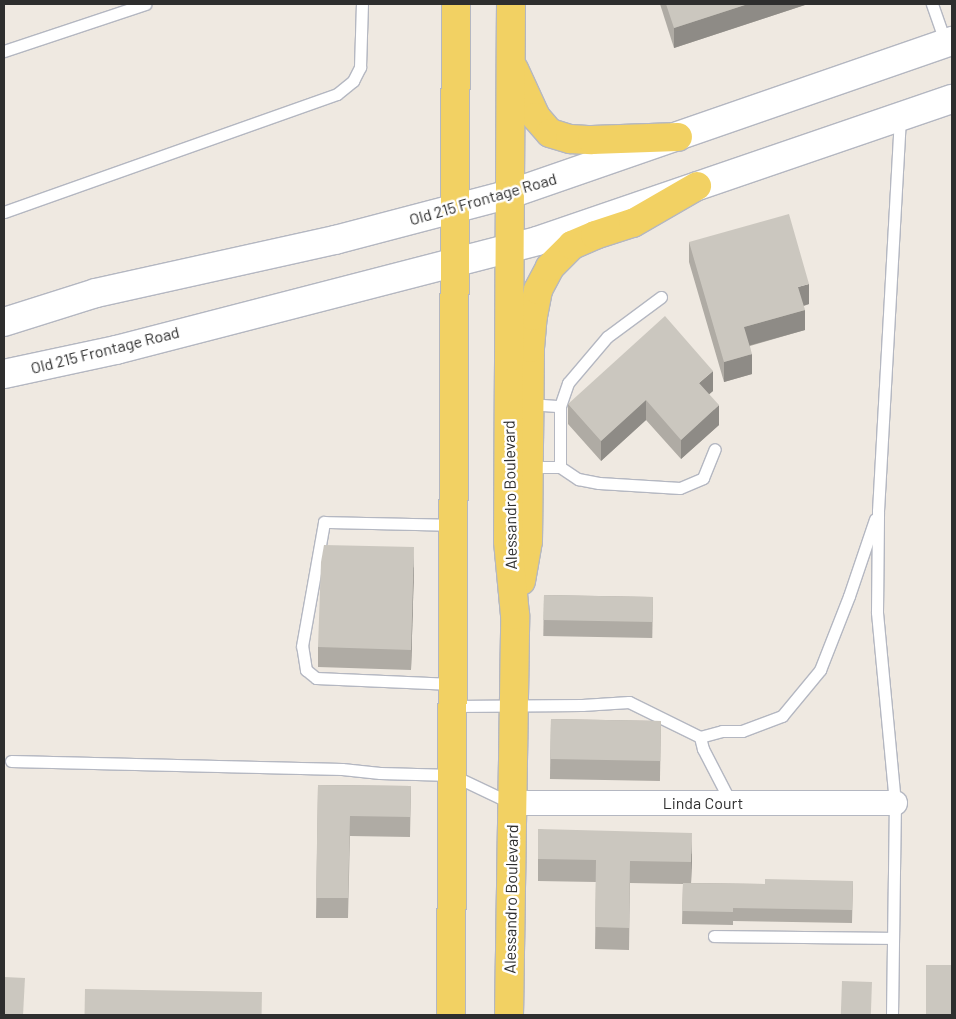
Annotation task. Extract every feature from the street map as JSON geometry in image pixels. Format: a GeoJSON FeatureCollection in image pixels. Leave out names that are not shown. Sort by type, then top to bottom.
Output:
{"type":"FeatureCollection","features":[{"type":"Feature","properties":{"kind":"main road"},"geometry":{"type":"LineString","coordinates":[[451,1015],[456,4]]}},
{"type":"Feature","properties":{"kind":"main road","name":"Alessandro Boulevard"},"geometry":{"type":"LineString","coordinates":[[510,1015],[512,705],[515,615],[508,541],[511,4]]}},
{"type":"Feature","properties":{"kind":"main road"},"geometry":{"type":"LineString","coordinates":[[511,62],[536,117],[550,134],[570,139],[592,140],[678,137]]}},
{"type":"Feature","properties":{"kind":"main road"},"geometry":{"type":"LineString","coordinates":[[515,615],[528,541],[533,316],[538,290],[550,267],[572,245],[633,222],[697,186]]}},
{"type":"Feature","properties":{"kind":"street","name":"Old 215 Frontage Road"},"geometry":{"type":"LineString","coordinates":[[4,322],[96,293],[327,242],[510,194],[949,42]]}},
{"type":"Feature","properties":{"kind":"street","name":"Old 215 Frontage Road"},"geometry":{"type":"LineString","coordinates":[[4,374],[116,350],[509,248],[697,186],[952,98]]}},
{"type":"Feature","properties":{"kind":"street","name":"Linda Court"},"geometry":{"type":"LineString","coordinates":[[512,803],[895,803]]}},
{"type":"Feature","properties":{"kind":"lane"},"geometry":{"type":"LineString","coordinates":[[4,51],[145,4]]}},
{"type":"Feature","properties":{"kind":"lane"},"geometry":{"type":"LineString","coordinates":[[4,212],[337,94],[353,81],[360,67],[362,4]]}},
{"type":"Feature","properties":{"kind":"lane"},"geometry":{"type":"LineString","coordinates":[[932,4],[949,42]]}},
{"type":"Feature","properties":{"kind":"lane"},"geometry":{"type":"LineString","coordinates":[[892,1015],[895,803],[878,612],[878,511],[900,117]]}},
{"type":"Feature","properties":{"kind":"lane"},"geometry":{"type":"LineString","coordinates":[[560,467],[560,406],[568,383],[607,337],[661,297]]}},
{"type":"Feature","properties":{"kind":"lane"},"geometry":{"type":"LineString","coordinates":[[530,404],[560,406]]}},
{"type":"Feature","properties":{"kind":"lane"},"geometry":{"type":"LineString","coordinates":[[529,467],[560,467],[578,479],[599,483],[680,488],[703,478],[715,449]]}},
{"type":"Feature","properties":{"kind":"lane"},"geometry":{"type":"LineString","coordinates":[[453,525],[324,522],[302,646],[306,670],[316,678],[452,695],[512,705],[582,705],[629,702],[700,737],[722,731],[742,731],[782,716],[820,670],[849,596],[878,511]]}},
{"type":"Feature","properties":{"kind":"lane"},"geometry":{"type":"LineString","coordinates":[[700,737],[703,749],[730,803]]}},
{"type":"Feature","properties":{"kind":"lane"},"geometry":{"type":"LineString","coordinates":[[11,761],[342,769],[380,774],[452,775],[512,803]]}},
{"type":"Feature","properties":{"kind":"lane"},"geometry":{"type":"LineString","coordinates":[[714,936],[893,938]]}},
{"type":"Feature","properties":{"kind":"building"},"geometry":{"type":"Polygon","coordinates":[[[666,4],[748,4],[674,28],[666,4]]]}},
{"type":"Feature","properties":{"kind":"building"},"geometry":{"type":"Polygon","coordinates":[[[789,214],[809,284],[798,287],[805,310],[744,327],[752,354],[724,362],[689,242],[789,214]]]}},
{"type":"Feature","properties":{"kind":"building"},"geometry":{"type":"Polygon","coordinates":[[[665,316],[713,371],[699,383],[719,405],[681,440],[646,400],[601,441],[568,404],[665,316]]]}},
{"type":"Feature","properties":{"kind":"building"},"geometry":{"type":"Polygon","coordinates":[[[324,545],[414,547],[411,650],[318,647],[321,562],[324,545]]]}},
{"type":"Feature","properties":{"kind":"building"},"geometry":{"type":"Polygon","coordinates":[[[544,595],[653,597],[653,622],[544,620],[544,595]]]}},
{"type":"Feature","properties":{"kind":"building"},"geometry":{"type":"Polygon","coordinates":[[[551,719],[661,721],[660,761],[550,759],[551,719]]]}},
{"type":"Feature","properties":{"kind":"building"},"geometry":{"type":"Polygon","coordinates":[[[318,785],[411,786],[410,817],[350,816],[348,898],[316,898],[318,785]]]}},
{"type":"Feature","properties":{"kind":"building"},"geometry":{"type":"Polygon","coordinates":[[[538,829],[692,833],[691,862],[630,861],[629,928],[595,927],[596,860],[538,859],[538,829]]]}},
{"type":"Feature","properties":{"kind":"building"},"geometry":{"type":"Polygon","coordinates":[[[765,879],[853,881],[852,910],[733,908],[733,912],[682,911],[683,883],[765,884],[765,879]]]}},
{"type":"Feature","properties":{"kind":"building"},"geometry":{"type":"Polygon","coordinates":[[[926,965],[952,965],[952,1015],[926,1015],[926,965]]]}},
{"type":"Feature","properties":{"kind":"building"},"geometry":{"type":"Polygon","coordinates":[[[4,977],[25,978],[23,1015],[4,1015],[4,977]]]}},
{"type":"Feature","properties":{"kind":"building"},"geometry":{"type":"Polygon","coordinates":[[[842,981],[872,982],[871,1015],[841,1015],[842,981]]]}},
{"type":"Feature","properties":{"kind":"building"},"geometry":{"type":"Polygon","coordinates":[[[85,989],[262,992],[262,1015],[85,1015],[85,989]]]}}]}
